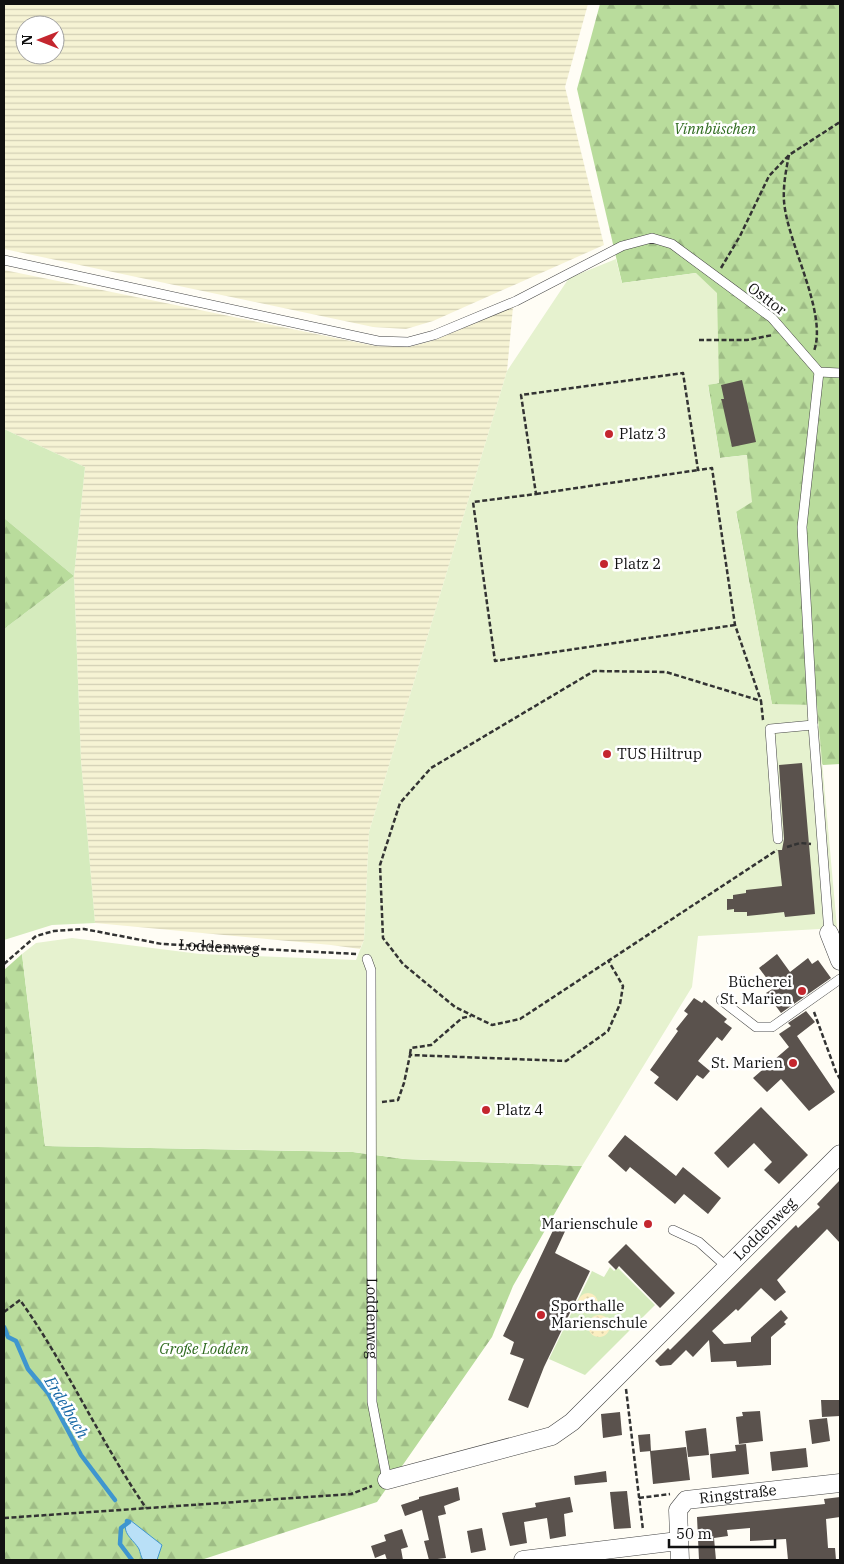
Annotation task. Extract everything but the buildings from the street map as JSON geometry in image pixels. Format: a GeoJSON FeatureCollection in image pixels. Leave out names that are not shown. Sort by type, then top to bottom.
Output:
{"type":"FeatureCollection","features":[{"type":"Feature","properties":{"kind":"street"},"geometry":{"type":"LineString","coordinates":[[829,934],[840,961]]}},
{"type":"Feature","properties":{"kind":"street","name":"Loddenweg"},"geometry":{"type":"LineString","coordinates":[[387,1480],[552,1436],[572,1422],[840,1154]]}},
{"type":"Feature","properties":{"kind":"street","name":"Ringstraße"},"geometry":{"type":"LineString","coordinates":[[680,1560],[678,1510],[686,1500],[840,1483]]}},
{"type":"Feature","properties":{"kind":"street"},"geometry":{"type":"LineString","coordinates":[[523,1560],[678,1541]]}},
{"type":"Feature","properties":{"kind":"lane","name":"Osttor"},"geometry":{"type":"LineString","coordinates":[[4,260],[378,340],[408,342],[434,335],[516,301],[622,246],[652,238],[672,244],[772,318],[787,332],[807,361],[819,372]]}},
{"type":"Feature","properties":{"kind":"lane"},"geometry":{"type":"LineString","coordinates":[[829,934],[813,725],[802,528],[819,372],[840,372]]}},
{"type":"Feature","properties":{"kind":"lane"},"geometry":{"type":"LineString","coordinates":[[776,840],[770,729],[813,725]]}},
{"type":"Feature","properties":{"kind":"lane","name":"Loddenweg"},"geometry":{"type":"LineString","coordinates":[[367,959],[371,970],[372,1402],[387,1480]]}},
{"type":"Feature","properties":{"kind":"lane"},"geometry":{"type":"LineString","coordinates":[[721,1000],[756,1027],[772,1027],[840,979]]}},
{"type":"Feature","properties":{"kind":"lane"},"geometry":{"type":"LineString","coordinates":[[673,1230],[699,1242],[727,1267]]}},
{"type":"Feature","properties":{"kind":"path"},"geometry":{"type":"LineString","coordinates":[[716,278],[740,236],[769,176],[789,155],[840,122]]}},
{"type":"Feature","properties":{"kind":"path"},"geometry":{"type":"LineString","coordinates":[[789,155],[784,202],[794,249],[810,295],[818,337],[815,349],[807,361]]}},
{"type":"Feature","properties":{"kind":"path"},"geometry":{"type":"LineString","coordinates":[[698,340],[747,340],[787,332]]}},
{"type":"Feature","properties":{"kind":"path"},"geometry":{"type":"LineString","coordinates":[[536,494],[521,395],[683,373],[698,470]]}},
{"type":"Feature","properties":{"kind":"path"},"geometry":{"type":"LineString","coordinates":[[735,625],[495,662],[473,502],[712,468],[735,625],[761,701],[764,721]]}},
{"type":"Feature","properties":{"kind":"path"},"geometry":{"type":"LineString","coordinates":[[761,701],[666,672],[594,671],[431,768],[400,803],[380,865],[383,938],[403,964],[455,1007],[492,1025],[520,1019],[775,851],[800,844],[822,845]]}},
{"type":"Feature","properties":{"kind":"path"},"geometry":{"type":"LineString","coordinates":[[775,851],[776,840]]}},
{"type":"Feature","properties":{"kind":"path","name":"Loddenweg"},"geometry":{"type":"LineString","coordinates":[[4,964],[36,936],[54,931],[84,929],[162,944],[357,954],[367,959]]}},
{"type":"Feature","properties":{"kind":"path"},"geometry":{"type":"LineString","coordinates":[[410,1055],[566,1061],[608,1031],[620,1004],[623,986],[608,960]]}},
{"type":"Feature","properties":{"kind":"path"},"geometry":{"type":"LineString","coordinates":[[806,1003],[816,1015],[833,1065],[840,1079]]}},
{"type":"Feature","properties":{"kind":"path"},"geometry":{"type":"LineString","coordinates":[[371,1102],[398,1100],[404,1083],[411,1048],[431,1045],[462,1018],[472,1016]]}},
{"type":"Feature","properties":{"kind":"path"},"geometry":{"type":"LineString","coordinates":[[4,1312],[20,1300],[47,1337],[119,1468],[146,1508]]}},
{"type":"Feature","properties":{"kind":"path"},"geometry":{"type":"LineString","coordinates":[[624,1369],[645,1544]]}},
{"type":"Feature","properties":{"kind":"path"},"geometry":{"type":"LineString","coordinates":[[4,1518],[351,1494],[387,1480]]}},
{"type":"Feature","properties":{"kind":"path"},"geometry":{"type":"LineString","coordinates":[[639,1498],[671,1494],[686,1500]]}},
{"type":"Feature","properties":{"kind":"shaded area"},"geometry":{"type":"Polygon","coordinates":[[[4,4],[588,4],[565,87],[604,245],[433,321],[406,329],[373,327],[4,249],[4,4]]]}},
{"type":"Feature","properties":{"kind":"shaded area"},"geometry":{"type":"Polygon","coordinates":[[[4,270],[375,346],[409,347],[435,340],[513,307],[507,371],[369,832],[364,940],[360,949],[95,923],[81,761],[74,576],[85,467],[4,429],[4,270]]]}},
{"type":"Feature","properties":{"kind":"green space","name":"Vinnbüschen"},"geometry":{"type":"Polygon","coordinates":[[[600,4],[840,4],[840,764],[823,765],[772,705],[736,511],[747,455],[720,458],[708,384],[719,383],[696,273],[622,283],[577,89],[600,4]]]}},
{"type":"Feature","properties":{"kind":"green space","name":"TUS Hiltrup"},"geometry":{"type":"Polygon","coordinates":[[[616,259],[622,283],[696,273],[717,293],[719,383],[708,385],[720,458],[747,455],[752,502],[736,512],[772,704],[817,705],[837,928],[698,936],[692,987],[582,1166],[405,1159],[353,1152],[45,1146],[22,954],[36,943],[72,938],[200,954],[356,960],[364,940],[369,832],[507,371],[569,278],[616,259]]]}},
{"type":"Feature","properties":{"kind":"green space"},"geometry":{"type":"Polygon","coordinates":[[[4,429],[85,467],[74,576],[4,518],[4,429]]]}},
{"type":"Feature","properties":{"kind":"green space"},"geometry":{"type":"Polygon","coordinates":[[[4,518],[74,576],[4,629],[4,518]]]}},
{"type":"Feature","properties":{"kind":"green space"},"geometry":{"type":"Polygon","coordinates":[[[74,576],[81,761],[95,923],[52,925],[4,940],[4,629],[74,576]]]}},
{"type":"Feature","properties":{"kind":"green space","name":"Große Lodden"},"geometry":{"type":"Polygon","coordinates":[[[22,954],[45,1146],[353,1152],[405,1159],[582,1166],[513,1286],[492,1337],[377,1502],[201,1560],[4,1560],[4,970],[22,954]]]}},
{"type":"Feature","properties":{"kind":"green space"},"geometry":{"type":"Polygon","coordinates":[[[610,1267],[614,1271],[618,1268],[655,1305],[585,1375],[549,1359],[592,1271],[604,1277],[610,1267]]]}},
{"type":"Feature","properties":{"kind":"sand"},"geometry":{"type":"Polygon","coordinates":[[[588,1293],[595,1296],[598,1303],[595,1310],[588,1313],[581,1310],[578,1303],[581,1296],[588,1293]]]}},
{"type":"Feature","properties":{"kind":"sand"},"geometry":{"type":"Polygon","coordinates":[[[599,1315],[609,1322],[610,1326],[603,1336],[599,1337],[589,1330],[588,1326],[595,1316],[599,1315]]]}},
{"type":"Feature","properties":{"kind":"water"},"geometry":{"type":"Polygon","coordinates":[[[130,1520],[162,1545],[157,1560],[143,1560],[139,1549],[128,1536],[125,1529],[127,1521],[130,1520]]]}},
{"type":"Feature","properties":{"kind":"waterway","name":"Erdelbach"},"geometry":{"type":"LineString","coordinates":[[4,1327],[8,1337],[16,1341],[28,1369],[48,1393],[81,1455],[115,1500]]}},
{"type":"Feature","properties":{"kind":"waterway"},"geometry":{"type":"LineString","coordinates":[[127,1521],[129,1522],[121,1528],[120,1544],[132,1560]]}},
{"type":"Feature","properties":{"kind":"place","name":"Platz 3"},"geometry":{"type":"Point","coordinates":[609,434]}},
{"type":"Feature","properties":{"kind":"place","name":"Platz 2"},"geometry":{"type":"Point","coordinates":[604,564]}},
{"type":"Feature","properties":{"kind":"place","name":"TUS Hiltrup"},"geometry":{"type":"Point","coordinates":[607,754]}},
{"type":"Feature","properties":{"kind":"place","name":"Bücherei St. Marien"},"geometry":{"type":"Point","coordinates":[802,991]}},
{"type":"Feature","properties":{"kind":"place","name":"St. Marien"},"geometry":{"type":"Point","coordinates":[793,1063]}},
{"type":"Feature","properties":{"kind":"place","name":"Platz 4"},"geometry":{"type":"Point","coordinates":[486,1110]}},
{"type":"Feature","properties":{"kind":"place","name":"Marienschule"},"geometry":{"type":"Point","coordinates":[648,1224]}},
{"type":"Feature","properties":{"kind":"place","name":"Sporthalle Marienschule"},"geometry":{"type":"Point","coordinates":[541,1315]}}]}
